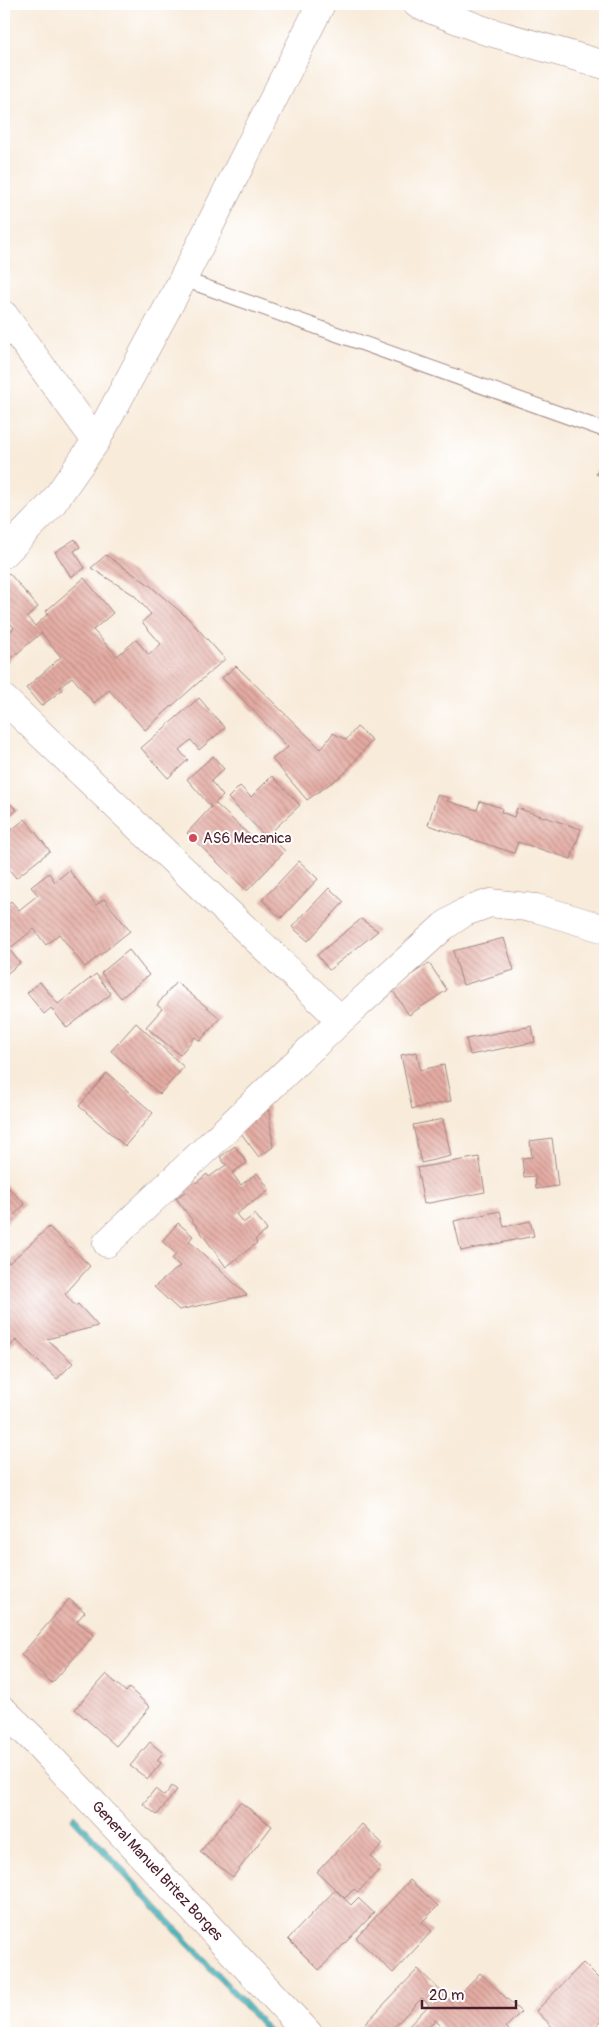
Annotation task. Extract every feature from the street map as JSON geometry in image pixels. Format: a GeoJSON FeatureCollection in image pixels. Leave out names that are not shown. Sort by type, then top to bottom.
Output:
{"type":"FeatureCollection","features":[{"type":"Feature","properties":{"kind":"street"},"geometry":{"type":"LineString","coordinates":[[4,554],[52,504],[96,441],[182,279],[321,4]]}},
{"type":"Feature","properties":{"kind":"street"},"geometry":{"type":"LineString","coordinates":[[417,4],[483,30],[605,65]]}},
{"type":"Feature","properties":{"kind":"street"},"geometry":{"type":"LineString","coordinates":[[4,315],[96,441]]}},
{"type":"Feature","properties":{"kind":"street"},"geometry":{"type":"LineString","coordinates":[[4,699],[341,1020]]}},
{"type":"Feature","properties":{"kind":"street"},"geometry":{"type":"LineString","coordinates":[[107,1243],[341,1020],[444,926],[473,909],[490,903],[536,908],[605,929]]}},
{"type":"Feature","properties":{"kind":"street","name":"General Manuel Britez Borges"},"geometry":{"type":"LineString","coordinates":[[4,1711],[35,1741],[308,2033]]}},
{"type":"Feature","properties":{"kind":"lane"},"geometry":{"type":"LineString","coordinates":[[182,279],[605,430]]}},
{"type":"Feature","properties":{"kind":"water"},"geometry":{"type":"Polygon","coordinates":[[[74,1814],[274,2033],[267,2033],[71,1819],[74,1814]]]}},
{"type":"Feature","properties":{"kind":"building"},"geometry":{"type":"Polygon","coordinates":[[[605,451],[605,478],[596,474],[605,451]]]}},
{"type":"Feature","properties":{"kind":"building"},"geometry":{"type":"Polygon","coordinates":[[[75,539],[80,547],[74,551],[85,568],[71,577],[55,552],[75,539]]]}},
{"type":"Feature","properties":{"kind":"building"},"geometry":{"type":"Polygon","coordinates":[[[106,555],[148,584],[189,619],[225,659],[145,730],[109,690],[94,703],[72,677],[60,687],[62,690],[41,706],[26,688],[61,657],[41,633],[7,662],[4,659],[4,637],[14,628],[4,615],[4,577],[9,573],[38,607],[27,617],[35,626],[48,614],[46,611],[84,578],[113,613],[93,630],[117,656],[136,640],[149,655],[161,644],[142,622],[151,614],[134,595],[91,568],[106,555]]]}},
{"type":"Feature","properties":{"kind":"building"},"geometry":{"type":"Polygon","coordinates":[[[236,666],[321,749],[333,733],[346,740],[357,727],[372,740],[345,773],[307,800],[272,759],[288,747],[222,678],[236,666]]]}},
{"type":"Feature","properties":{"kind":"building"},"geometry":{"type":"Polygon","coordinates":[[[199,698],[225,728],[199,750],[191,740],[179,750],[188,760],[168,778],[141,748],[199,698]]]}},
{"type":"Feature","properties":{"kind":"building"},"geometry":{"type":"Polygon","coordinates":[[[213,756],[224,769],[211,781],[223,796],[215,803],[259,844],[266,837],[228,798],[240,786],[251,797],[272,776],[300,805],[268,835],[285,851],[247,891],[187,833],[211,807],[187,779],[213,756]]]}},
{"type":"Feature","properties":{"kind":"building"},"geometry":{"type":"Polygon","coordinates":[[[437,795],[449,798],[447,801],[477,810],[480,801],[502,808],[501,812],[514,817],[517,808],[581,829],[571,859],[518,842],[514,853],[428,825],[437,795]]]}},
{"type":"Feature","properties":{"kind":"building"},"geometry":{"type":"Polygon","coordinates":[[[4,797],[17,810],[4,822],[4,797]]]}},
{"type":"Feature","properties":{"kind":"building"},"geometry":{"type":"Polygon","coordinates":[[[25,819],[50,851],[16,878],[4,863],[4,836],[25,819]]]}},
{"type":"Feature","properties":{"kind":"building"},"geometry":{"type":"Polygon","coordinates":[[[299,861],[318,879],[281,918],[262,900],[299,861]]]}},
{"type":"Feature","properties":{"kind":"building"},"geometry":{"type":"Polygon","coordinates":[[[69,870],[96,905],[104,899],[130,931],[85,967],[59,934],[46,945],[34,929],[9,949],[4,942],[4,907],[11,901],[19,910],[38,895],[31,887],[49,873],[55,882],[69,870]]]}},
{"type":"Feature","properties":{"kind":"building"},"geometry":{"type":"Polygon","coordinates":[[[329,888],[344,902],[308,941],[292,927],[329,888]]]}},
{"type":"Feature","properties":{"kind":"building"},"geometry":{"type":"Polygon","coordinates":[[[361,919],[378,931],[329,970],[317,955],[361,919]]]}},
{"type":"Feature","properties":{"kind":"building"},"geometry":{"type":"Polygon","coordinates":[[[504,938],[514,970],[463,985],[453,951],[504,938]]]}},
{"type":"Feature","properties":{"kind":"building"},"geometry":{"type":"Polygon","coordinates":[[[9,949],[20,963],[4,976],[4,952],[9,949]]]}},
{"type":"Feature","properties":{"kind":"building"},"geometry":{"type":"Polygon","coordinates":[[[129,950],[149,975],[121,998],[101,973],[129,950]]]}},
{"type":"Feature","properties":{"kind":"building"},"geometry":{"type":"Polygon","coordinates":[[[429,963],[447,990],[409,1015],[391,988],[429,963]]]}},
{"type":"Feature","properties":{"kind":"building"},"geometry":{"type":"Polygon","coordinates":[[[96,974],[111,994],[67,1028],[51,1008],[44,1014],[27,993],[40,982],[58,1004],[96,974]]]}},
{"type":"Feature","properties":{"kind":"building"},"geometry":{"type":"Polygon","coordinates":[[[176,982],[220,1018],[200,1041],[195,1037],[180,1055],[146,1027],[162,1009],[157,1005],[176,982]]]}},
{"type":"Feature","properties":{"kind":"building"},"geometry":{"type":"Polygon","coordinates":[[[136,1023],[184,1067],[160,1094],[111,1051],[136,1023]]]}},
{"type":"Feature","properties":{"kind":"building"},"geometry":{"type":"Polygon","coordinates":[[[532,1026],[535,1042],[470,1055],[466,1039],[532,1026]]]}},
{"type":"Feature","properties":{"kind":"building"},"geometry":{"type":"Polygon","coordinates":[[[417,1052],[420,1070],[444,1065],[451,1101],[412,1109],[401,1055],[417,1052]]]}},
{"type":"Feature","properties":{"kind":"building"},"geometry":{"type":"Polygon","coordinates":[[[107,1073],[153,1113],[125,1146],[79,1106],[107,1073]]]}},
{"type":"Feature","properties":{"kind":"building"},"geometry":{"type":"Polygon","coordinates":[[[268,1105],[273,1147],[259,1157],[237,1128],[268,1105]]]}},
{"type":"Feature","properties":{"kind":"building"},"geometry":{"type":"Polygon","coordinates":[[[443,1119],[451,1156],[421,1163],[413,1125],[443,1119]]]}},
{"type":"Feature","properties":{"kind":"building"},"geometry":{"type":"Polygon","coordinates":[[[552,1138],[558,1186],[536,1189],[535,1176],[524,1177],[522,1158],[532,1157],[530,1141],[552,1138]]]}},
{"type":"Feature","properties":{"kind":"building"},"geometry":{"type":"Polygon","coordinates":[[[235,1146],[247,1163],[232,1173],[241,1185],[257,1173],[270,1190],[236,1214],[243,1223],[255,1214],[267,1230],[255,1240],[257,1243],[226,1267],[176,1198],[185,1192],[179,1185],[191,1176],[196,1183],[207,1174],[209,1177],[226,1165],[220,1157],[235,1146]]]}},
{"type":"Feature","properties":{"kind":"building"},"geometry":{"type":"Polygon","coordinates":[[[479,1157],[485,1192],[424,1204],[417,1168],[479,1157]]]}},
{"type":"Feature","properties":{"kind":"building"},"geometry":{"type":"Polygon","coordinates":[[[4,1183],[25,1204],[4,1225],[4,1183]]]}},
{"type":"Feature","properties":{"kind":"building"},"geometry":{"type":"Polygon","coordinates":[[[500,1211],[504,1227],[530,1221],[534,1236],[461,1251],[454,1221],[500,1211]]]}},
{"type":"Feature","properties":{"kind":"building"},"geometry":{"type":"Polygon","coordinates":[[[178,1223],[193,1236],[189,1241],[247,1295],[179,1310],[154,1287],[180,1266],[172,1259],[176,1254],[162,1241],[178,1223]]]}},
{"type":"Feature","properties":{"kind":"building"},"geometry":{"type":"Polygon","coordinates":[[[49,1227],[90,1266],[65,1294],[75,1306],[78,1304],[98,1326],[47,1339],[73,1363],[57,1379],[16,1340],[4,1353],[4,1257],[9,1263],[49,1227]]]}},
{"type":"Feature","properties":{"kind":"building"},"geometry":{"type":"Polygon","coordinates":[[[69,1599],[85,1612],[77,1621],[94,1635],[52,1683],[21,1655],[69,1599]]]}},
{"type":"Feature","properties":{"kind":"building"},"geometry":{"type":"Polygon","coordinates":[[[106,1674],[126,1692],[129,1688],[150,1707],[116,1746],[75,1709],[106,1674]]]}},
{"type":"Feature","properties":{"kind":"building"},"geometry":{"type":"Polygon","coordinates":[[[150,1742],[163,1753],[157,1760],[161,1763],[148,1779],[130,1766],[150,1742]]]}},
{"type":"Feature","properties":{"kind":"building"},"geometry":{"type":"Polygon","coordinates":[[[172,1786],[177,1790],[157,1815],[143,1804],[155,1789],[164,1796],[172,1786]]]}},
{"type":"Feature","properties":{"kind":"building"},"geometry":{"type":"Polygon","coordinates":[[[240,1802],[272,1826],[233,1877],[200,1852],[240,1802]]]}},
{"type":"Feature","properties":{"kind":"building"},"geometry":{"type":"Polygon","coordinates":[[[362,1824],[383,1844],[371,1857],[381,1868],[358,1892],[354,1889],[345,1898],[317,1872],[362,1824]]]}},
{"type":"Feature","properties":{"kind":"building"},"geometry":{"type":"Polygon","coordinates":[[[410,1880],[438,1906],[422,1922],[432,1931],[393,1973],[356,1938],[410,1880]]]}},
{"type":"Feature","properties":{"kind":"building"},"geometry":{"type":"Polygon","coordinates":[[[335,1890],[351,1905],[358,1898],[374,1913],[319,1970],[288,1939],[335,1890]]]}},
{"type":"Feature","properties":{"kind":"building"},"geometry":{"type":"Polygon","coordinates":[[[583,1963],[605,1985],[603,1987],[605,1989],[605,2017],[589,2033],[559,2033],[536,2011],[583,1963]]]}},
{"type":"Feature","properties":{"kind":"building"},"geometry":{"type":"Polygon","coordinates":[[[418,1969],[452,2002],[480,1973],[521,2012],[506,2027],[512,2033],[446,2033],[435,2020],[422,2033],[402,2033],[429,2005],[422,1998],[388,2033],[366,2033],[361,2028],[418,1969]]]}},
{"type":"Feature","properties":{"kind":"place","name":"AS6 Mecanica"},"geometry":{"type":"Point","coordinates":[193,838]}}]}
